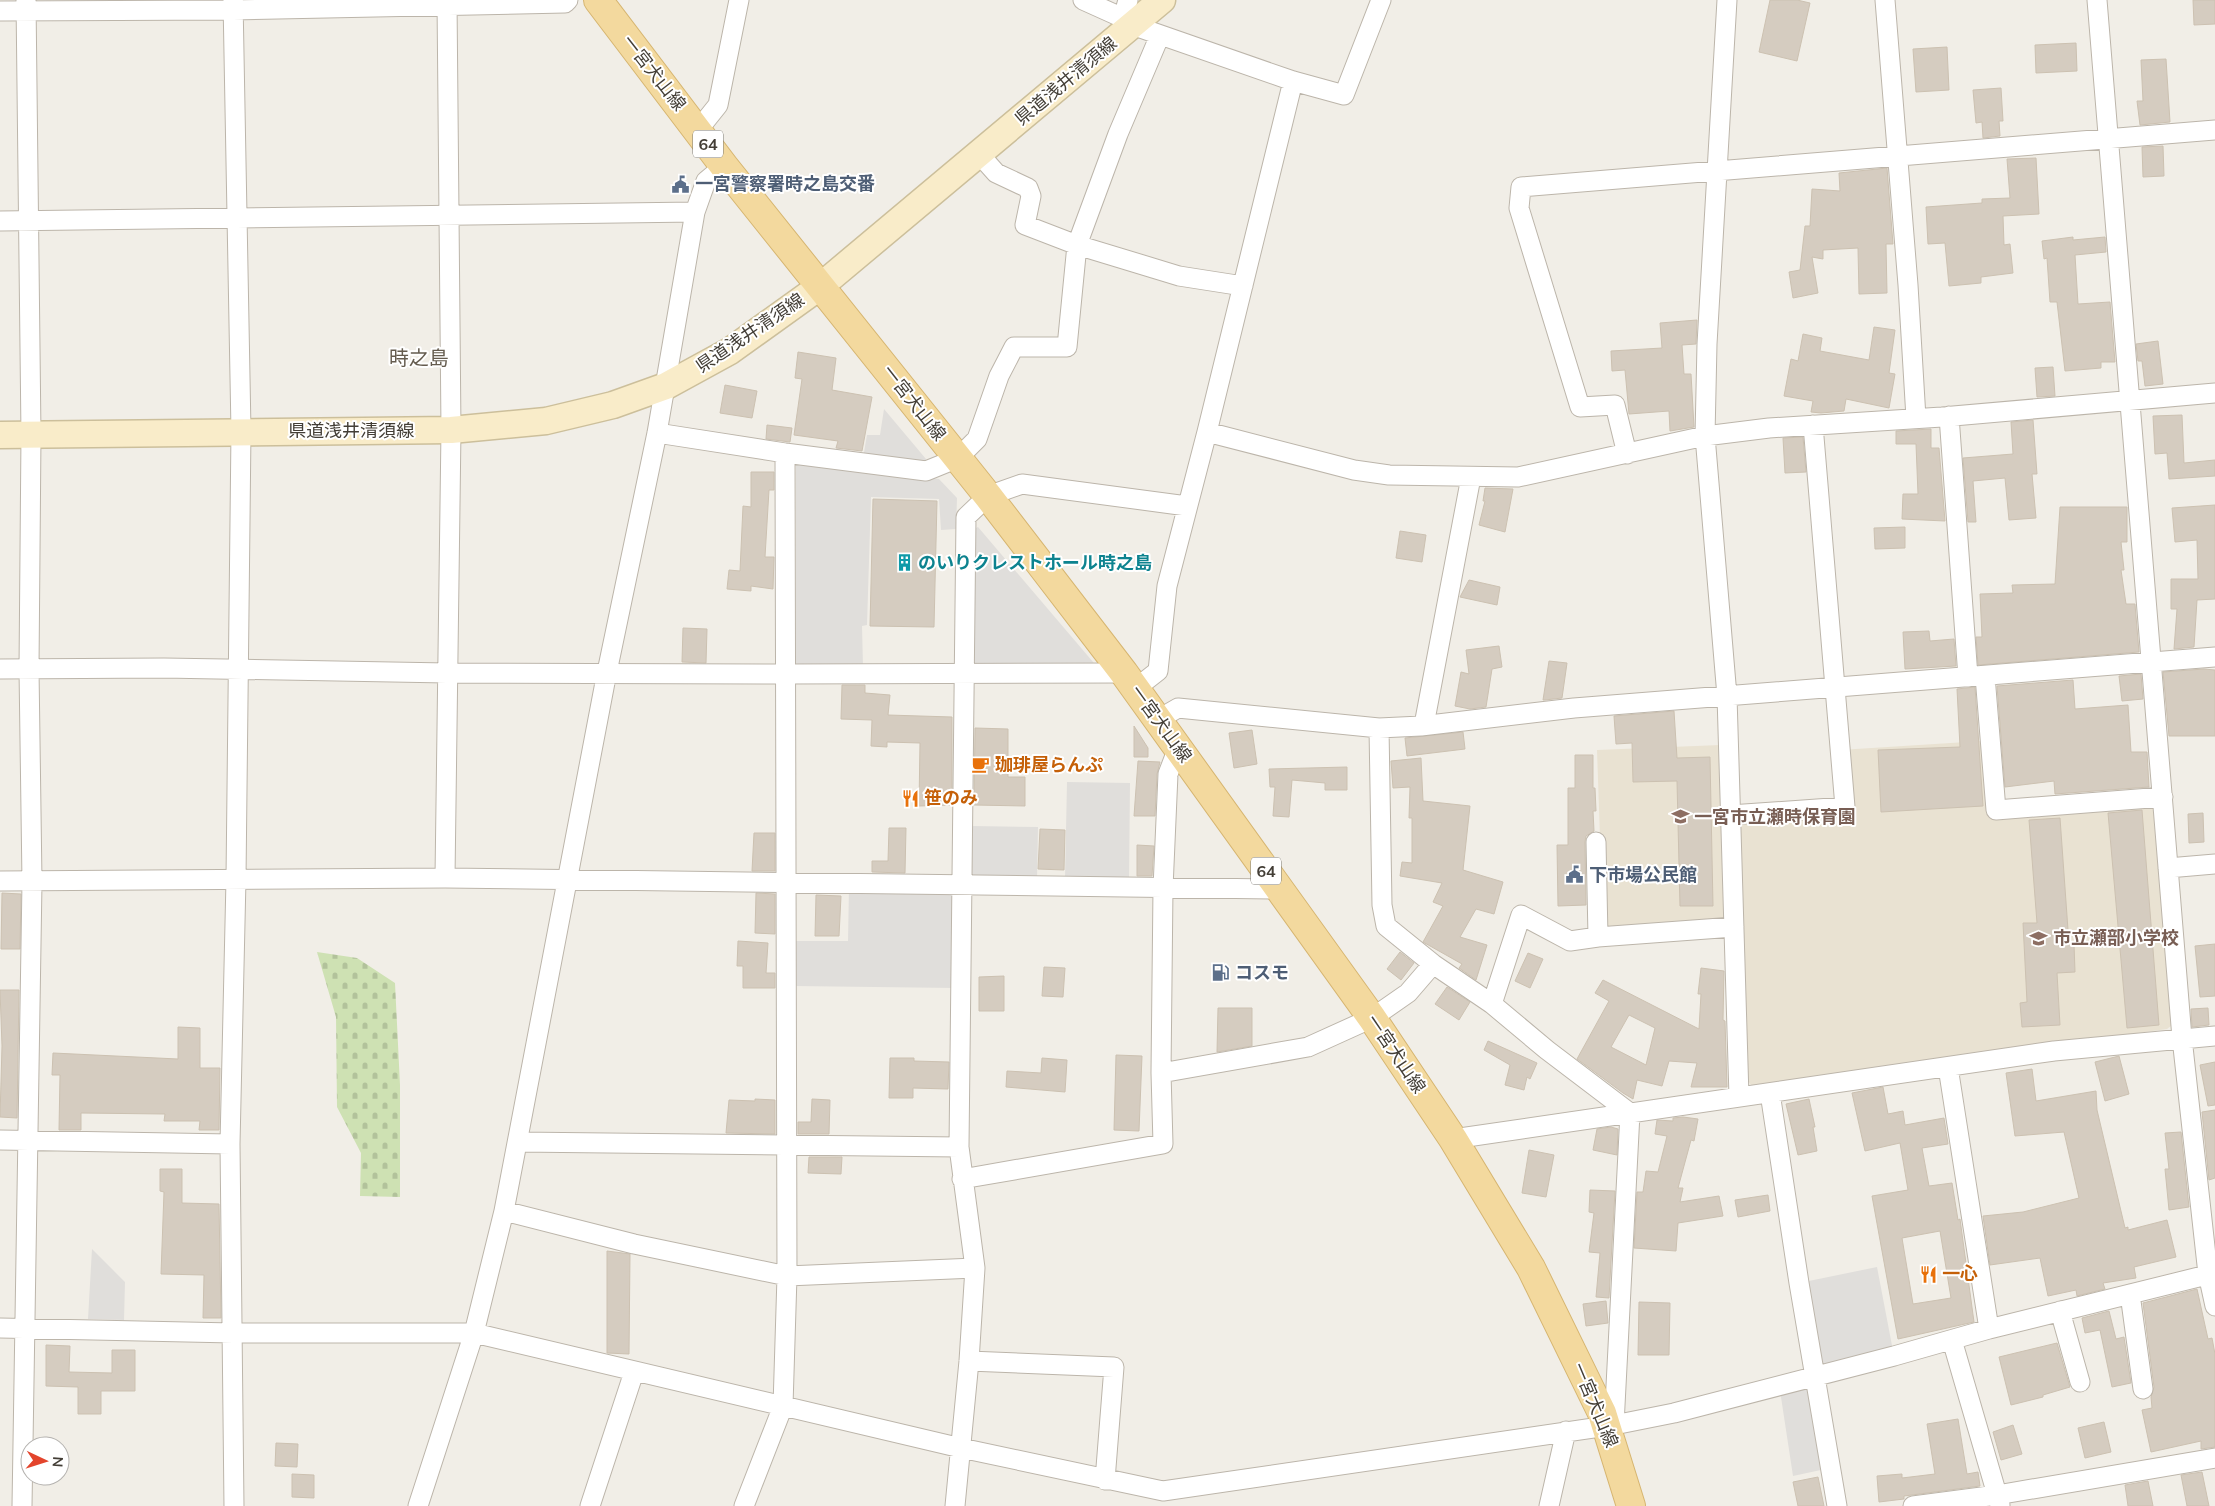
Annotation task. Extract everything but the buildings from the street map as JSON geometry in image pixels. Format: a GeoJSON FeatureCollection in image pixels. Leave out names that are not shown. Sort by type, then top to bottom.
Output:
{"type":"FeatureCollection","features":[{"type":"Feature","properties":{"kind":"main road","name":"一宮犬山線"},"geometry":{"type":"LineString","coordinates":[[598,0],[724,166],[822,285],[988,496],[1159,719],[1372,1018],[1454,1139],[1531,1268],[1611,1426],[1631,1506]]}},
{"type":"Feature","properties":{"kind":"main road","name":"県道浅井清須線"},"geometry":{"type":"LineString","coordinates":[[0,435],[451,430],[546,421],[613,406],[666,386],[730,351],[822,285],[980,155],[1128,14],[1162,0]]}},
{"type":"Feature","properties":{"kind":"street"},"geometry":{"type":"LineString","coordinates":[[0,11],[26,5],[564,2],[568,0]]}},
{"type":"Feature","properties":{"kind":"street"},"geometry":{"type":"LineString","coordinates":[[698,130],[718,105],[739,0]]}},
{"type":"Feature","properties":{"kind":"street"},"geometry":{"type":"LineString","coordinates":[[1083,0],[1128,14],[1160,35],[1293,81],[1344,95],[1381,0]]}},
{"type":"Feature","properties":{"kind":"street"},"geometry":{"type":"LineString","coordinates":[[1727,0],[1707,344],[1705,436],[1727,696],[1739,1097]]}},
{"type":"Feature","properties":{"kind":"street"},"geometry":{"type":"LineString","coordinates":[[1885,0],[1896,157],[1908,285],[1916,418]]}},
{"type":"Feature","properties":{"kind":"street"},"geometry":{"type":"LineString","coordinates":[[2097,0],[2182,1038],[2215,1306]]}},
{"type":"Feature","properties":{"kind":"street"},"geometry":{"type":"LineString","coordinates":[[445,878],[446,673],[451,430],[446,3]]}},
{"type":"Feature","properties":{"kind":"street"},"geometry":{"type":"LineString","coordinates":[[22,1506],[23,1328],[32,882],[29,669],[31,435],[26,5]]}},
{"type":"Feature","properties":{"kind":"street"},"geometry":{"type":"LineString","coordinates":[[233,5],[241,432],[236,879],[230,1144],[234,1506]]}},
{"type":"Feature","properties":{"kind":"street"},"geometry":{"type":"LineString","coordinates":[[657,433],[785,453],[926,471],[958,458],[977,439],[999,376],[1014,347],[1067,347],[1077,246],[1118,134],[1160,35]]}},
{"type":"Feature","properties":{"kind":"street"},"geometry":{"type":"LineString","coordinates":[[0,669],[446,673],[963,674],[1130,681],[1158,671],[1167,586],[1186,506],[1207,432],[1293,81]]}},
{"type":"Feature","properties":{"kind":"street"},"geometry":{"type":"LineString","coordinates":[[1627,454],[1615,405],[1580,407],[1519,208],[1521,188],[2215,130]]}},
{"type":"Feature","properties":{"kind":"street"},"geometry":{"type":"LineString","coordinates":[[980,155],[996,173],[1028,188],[1031,196],[1024,225],[1077,246],[1179,276],[1243,286]]}},
{"type":"Feature","properties":{"kind":"street"},"geometry":{"type":"LineString","coordinates":[[418,1506],[474,1333],[504,1211],[607,672],[666,386],[695,212],[706,181],[724,166]]}},
{"type":"Feature","properties":{"kind":"street"},"geometry":{"type":"LineString","coordinates":[[0,221],[238,220],[695,212]]}},
{"type":"Feature","properties":{"kind":"street"},"geometry":{"type":"LineString","coordinates":[[1207,432],[1354,470],[1389,475],[1518,477],[1705,436],[1769,428],[1948,416],[2215,393]]}},
{"type":"Feature","properties":{"kind":"street"},"geometry":{"type":"LineString","coordinates":[[1948,416],[1977,676],[1996,810],[2163,797]]}},
{"type":"Feature","properties":{"kind":"street"},"geometry":{"type":"LineString","coordinates":[[1730,815],[1845,807],[1813,425]]}},
{"type":"Feature","properties":{"kind":"street"},"geometry":{"type":"LineString","coordinates":[[744,1506],[783,1406],[787,1276],[785,453]]}},
{"type":"Feature","properties":{"kind":"street"},"geometry":{"type":"LineString","coordinates":[[1424,725],[1472,477]]}},
{"type":"Feature","properties":{"kind":"street"},"geometry":{"type":"LineString","coordinates":[[955,1506],[970,1361],[975,1268],[959,1147],[966,517],[988,496],[1022,484],[1186,506]]}},
{"type":"Feature","properties":{"kind":"street"},"geometry":{"type":"LineString","coordinates":[[1159,719],[1178,708],[1379,728],[1424,725],[1574,708],[2215,656]]}},
{"type":"Feature","properties":{"kind":"street"},"geometry":{"type":"LineString","coordinates":[[1379,728],[1382,905],[1386,926],[1433,964],[1492,1004],[1547,1050],[1630,1113]]}},
{"type":"Feature","properties":{"kind":"street"},"geometry":{"type":"LineString","coordinates":[[962,1179],[1163,1144],[1161,1073],[1163,888],[1168,774],[1178,748]]}},
{"type":"Feature","properties":{"kind":"street"},"geometry":{"type":"LineString","coordinates":[[1596,842],[1598,937]]}},
{"type":"Feature","properties":{"kind":"street"},"geometry":{"type":"LineString","coordinates":[[2168,868],[2215,864]]}},
{"type":"Feature","properties":{"kind":"street"},"geometry":{"type":"LineString","coordinates":[[0,882],[445,878],[961,883],[1279,889]]}},
{"type":"Feature","properties":{"kind":"street"},"geometry":{"type":"LineString","coordinates":[[1492,1004],[1521,915],[1570,941],[1598,937],[1734,927]]}},
{"type":"Feature","properties":{"kind":"street"},"geometry":{"type":"LineString","coordinates":[[1161,1073],[1308,1047],[1372,1018],[1408,993],[1433,964]]}},
{"type":"Feature","properties":{"kind":"street"},"geometry":{"type":"LineString","coordinates":[[1454,1139],[2054,1052],[2215,1036]]}},
{"type":"Feature","properties":{"kind":"street"},"geometry":{"type":"LineString","coordinates":[[1948,1067],[1989,1329]]}},
{"type":"Feature","properties":{"kind":"street"},"geometry":{"type":"LineString","coordinates":[[1770,1093],[1814,1376],[1837,1506]]}},
{"type":"Feature","properties":{"kind":"street"},"geometry":{"type":"LineString","coordinates":[[1611,1426],[1630,1113]]}},
{"type":"Feature","properties":{"kind":"street"},"geometry":{"type":"LineString","coordinates":[[0,1140],[230,1144]]}},
{"type":"Feature","properties":{"kind":"street"},"geometry":{"type":"LineString","coordinates":[[518,1142],[959,1147]]}},
{"type":"Feature","properties":{"kind":"street"},"geometry":{"type":"LineString","coordinates":[[504,1211],[634,1244],[787,1276],[975,1268]]}},
{"type":"Feature","properties":{"kind":"street"},"geometry":{"type":"LineString","coordinates":[[0,1328],[233,1333],[474,1333],[634,1372],[1105,1480],[1163,1499],[1566,1430],[1611,1426],[1674,1413],[1989,1329],[2212,1274]]}},
{"type":"Feature","properties":{"kind":"street"},"geometry":{"type":"LineString","coordinates":[[2130,1294],[2143,1389]]}},
{"type":"Feature","properties":{"kind":"street"},"geometry":{"type":"LineString","coordinates":[[2060,1312],[2080,1382]]}},
{"type":"Feature","properties":{"kind":"street"},"geometry":{"type":"LineString","coordinates":[[1952,1340],[1999,1500]]}},
{"type":"Feature","properties":{"kind":"street"},"geometry":{"type":"LineString","coordinates":[[970,1361],[1114,1367],[1105,1480]]}},
{"type":"Feature","properties":{"kind":"street"},"geometry":{"type":"LineString","coordinates":[[590,1506],[634,1372]]}},
{"type":"Feature","properties":{"kind":"street"},"geometry":{"type":"LineString","coordinates":[[1549,1506],[1566,1430]]}},
{"type":"Feature","properties":{"kind":"street"},"geometry":{"type":"LineString","coordinates":[[1913,1506],[1999,1500],[2215,1458]]}},
{"type":"Feature","properties":{"kind":"shaded area"},"geometry":{"type":"Polygon","coordinates":[[[884,409],[926,459],[922,467],[863,458],[867,435],[880,435],[884,409]]]}},
{"type":"Feature","properties":{"kind":"shaded area"},"geometry":{"type":"Polygon","coordinates":[[[804,461],[939,479],[957,498],[956,529],[941,530],[939,499],[871,497],[867,625],[862,626],[863,667],[796,667],[796,464],[804,461]]]}},
{"type":"Feature","properties":{"kind":"shaded area"},"geometry":{"type":"Polygon","coordinates":[[[978,527],[1099,669],[967,666],[972,530],[978,527]]]}},
{"type":"Feature","properties":{"kind":"shaded area"},"geometry":{"type":"Polygon","coordinates":[[[1982,741],[1993,814],[2152,804],[2158,808],[2176,1022],[2167,1029],[1752,1086],[1746,1079],[1730,815],[1845,807],[1840,750],[1982,741]]]}},
{"type":"Feature","properties":{"kind":"shaded area"},"geometry":{"type":"Polygon","coordinates":[[[1720,745],[1726,918],[1721,924],[1609,932],[1603,924],[1597,750],[1720,745]]]}},
{"type":"Feature","properties":{"kind":"shaded area"},"geometry":{"type":"Polygon","coordinates":[[[1067,782],[1130,783],[1129,880],[1065,879],[1067,782]]]}},
{"type":"Feature","properties":{"kind":"shaded area"},"geometry":{"type":"Polygon","coordinates":[[[971,826],[1038,827],[1037,879],[970,877],[971,826]]]}},
{"type":"Feature","properties":{"kind":"shaded area"},"geometry":{"type":"Polygon","coordinates":[[[849,887],[956,888],[955,988],[794,986],[795,941],[848,941],[849,887]]]}},
{"type":"Feature","properties":{"kind":"shaded area"},"geometry":{"type":"Polygon","coordinates":[[[92,1249],[125,1282],[124,1320],[88,1319],[92,1249]]]}},
{"type":"Feature","properties":{"kind":"shaded area"},"geometry":{"type":"Polygon","coordinates":[[[1877,1267],[1894,1356],[1814,1376],[1799,1283],[1877,1267]]]}},
{"type":"Feature","properties":{"kind":"shaded area"},"geometry":{"type":"Polygon","coordinates":[[[1814,1376],[1830,1468],[1793,1476],[1779,1384],[1814,1376]]]}},
{"type":"Feature","properties":{"kind":"green space"},"geometry":{"type":"Polygon","coordinates":[[[317,952],[357,958],[395,983],[400,1085],[400,1197],[360,1196],[361,1153],[337,1107],[336,1017],[317,952]]]}},
{"type":"Feature","properties":{"kind":"place","name":"一宮警察署時之島交番"},"geometry":{"type":"Point","coordinates":[681,184]}},
{"type":"Feature","properties":{"kind":"place","name":"のいりクレストホール時之島"},"geometry":{"type":"Point","coordinates":[904,563]}},
{"type":"Feature","properties":{"kind":"place","name":"珈琲屋らんぷ"},"geometry":{"type":"Point","coordinates":[981,765]}},
{"type":"Feature","properties":{"kind":"place","name":"笹のみ"},"geometry":{"type":"Point","coordinates":[910,798]}},
{"type":"Feature","properties":{"kind":"place","name":"一宮市立瀬時保育園"},"geometry":{"type":"Point","coordinates":[1680,817]}},
{"type":"Feature","properties":{"kind":"place","name":"下市場公民館"},"geometry":{"type":"Point","coordinates":[1575,875]}},
{"type":"Feature","properties":{"kind":"place","name":"市立瀬部小学校"},"geometry":{"type":"Point","coordinates":[2039,938]}},
{"type":"Feature","properties":{"kind":"place","name":"コスモ"},"geometry":{"type":"Point","coordinates":[1221,973]}},
{"type":"Feature","properties":{"kind":"place","name":"一心"},"geometry":{"type":"Point","coordinates":[1928,1274]}},
{"type":"Feature","properties":{"kind":"district","name":"時之島"},"geometry":{"type":"Point","coordinates":[419,358]}}]}
